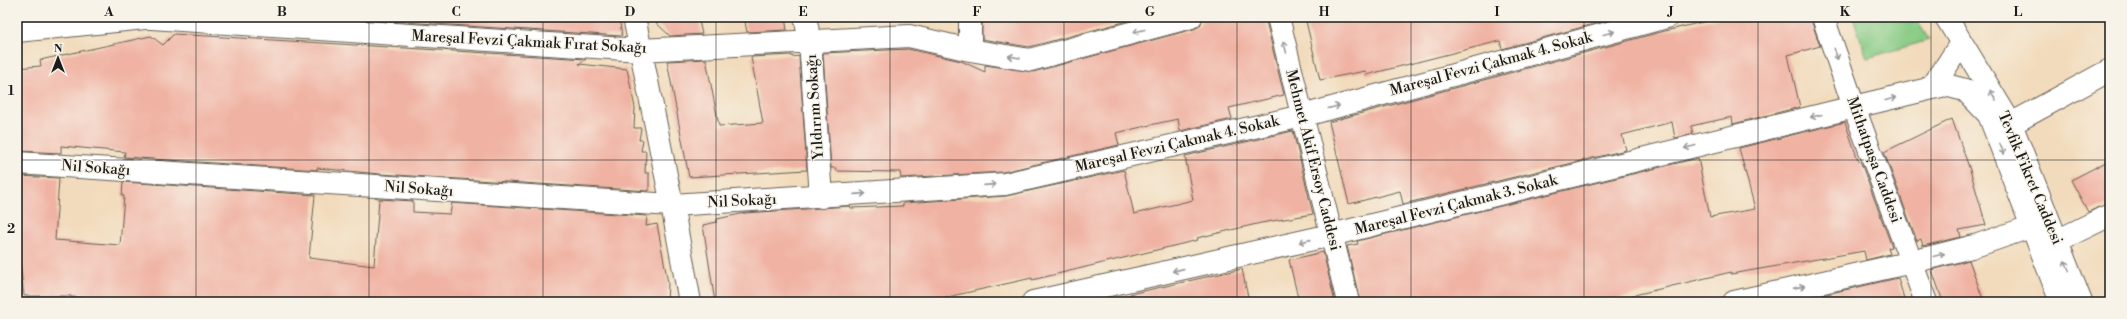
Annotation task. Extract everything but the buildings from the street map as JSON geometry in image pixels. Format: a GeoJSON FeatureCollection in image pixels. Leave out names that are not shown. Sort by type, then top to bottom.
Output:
{"type":"FeatureCollection","features":[{"type":"Feature","properties":{"kind":"street"},"geometry":{"type":"LineString","coordinates":[[634,17],[690,302]]}},
{"type":"Feature","properties":{"kind":"street","name":"Yıldırım Sokağı"},"geometry":{"type":"LineString","coordinates":[[805,17],[810,41],[821,197]]}},
{"type":"Feature","properties":{"kind":"street"},"geometry":{"type":"LineString","coordinates":[[970,17],[970,50]]}},
{"type":"Feature","properties":{"kind":"street","name":"Mareşal Fevzi Çakmak Fırat Sokağı"},"geometry":{"type":"LineString","coordinates":[[17,31],[92,21],[153,18],[640,50],[909,36],[970,50],[1030,60],[1191,17]]}},
{"type":"Feature","properties":{"kind":"street","name":"Mehmet Akif Ersoy Caddesi"},"geometry":{"type":"LineString","coordinates":[[1278,17],[1348,302]]}},
{"type":"Feature","properties":{"kind":"street","name":"Mareşal Fevzi Çakmak 4. Sokak"},"geometry":{"type":"LineString","coordinates":[[821,197],[1005,184],[1302,116],[1667,17]]}},
{"type":"Feature","properties":{"kind":"street","name":"Mithatpaşa Caddesi"},"geometry":{"type":"LineString","coordinates":[[1823,17],[1854,107],[1926,302]]}},
{"type":"Feature","properties":{"kind":"street","name":"Tevfik Fikret Caddesi"},"geometry":{"type":"LineString","coordinates":[[1946,17],[2011,124],[2081,302]]}},
{"type":"Feature","properties":{"kind":"street"},"geometry":{"type":"LineString","coordinates":[[1929,88],[1942,73],[1961,43]]}},
{"type":"Feature","properties":{"kind":"street"},"geometry":{"type":"LineString","coordinates":[[2011,124],[2110,70]]}},
{"type":"Feature","properties":{"kind":"street","name":"Tevfik Fikret Caddesi"},"geometry":{"type":"LineString","coordinates":[[1854,107],[1945,85],[1965,90],[1989,115],[2033,226],[2060,302]]}},
{"type":"Feature","properties":{"kind":"street","name":"Mareşal Fevzi Çakmak 3. Sokak"},"geometry":{"type":"LineString","coordinates":[[1033,302],[1331,235],[1854,107]]}},
{"type":"Feature","properties":{"kind":"street","name":"Nil Sokağı"},"geometry":{"type":"LineString","coordinates":[[17,163],[672,205],[821,197]]}},
{"type":"Feature","properties":{"kind":"street"},"geometry":{"type":"LineString","coordinates":[[2057,241],[2110,215]]}},
{"type":"Feature","properties":{"kind":"street"},"geometry":{"type":"LineString","coordinates":[[1734,302],[1912,262],[1975,246],[2033,226]]}},
{"type":"Feature","properties":{"kind":"green space"},"geometry":{"type":"Polygon","coordinates":[[[1853,17],[1915,17],[1929,40],[1867,58],[1853,17]]]}}]}
